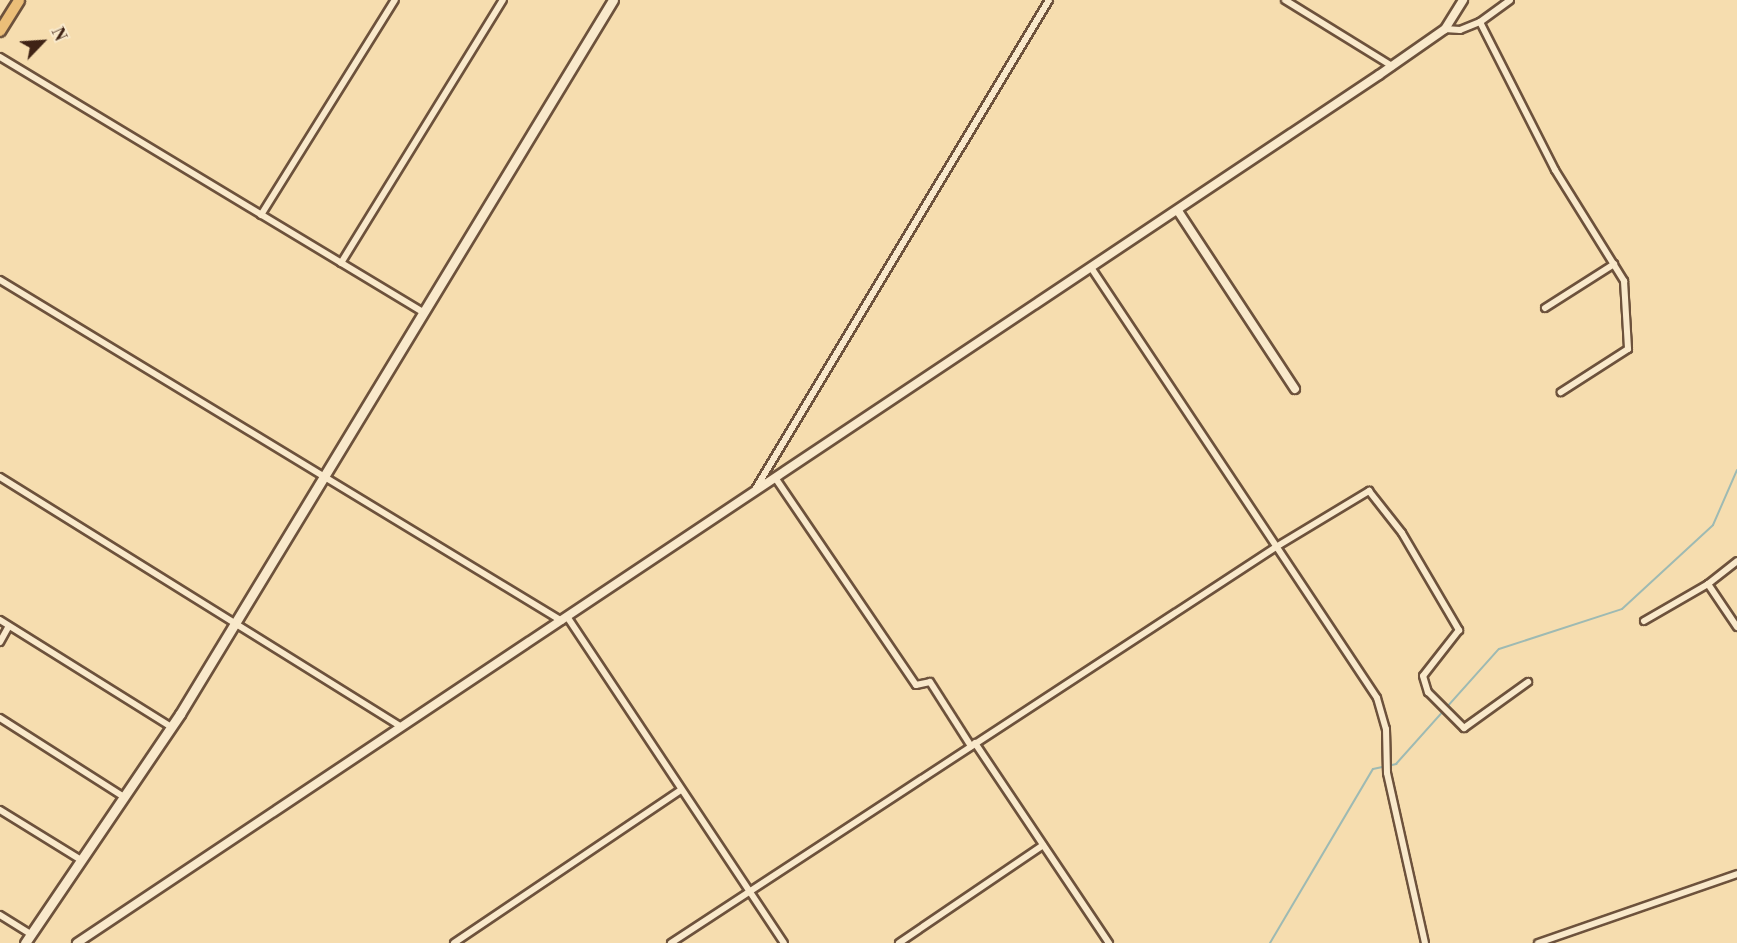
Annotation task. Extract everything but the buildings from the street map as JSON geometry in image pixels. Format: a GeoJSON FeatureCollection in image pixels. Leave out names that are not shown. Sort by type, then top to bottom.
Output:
{"type":"FeatureCollection","features":[{"type":"Feature","properties":{"kind":"highway"},"geometry":{"type":"LineString","coordinates":[[0,31],[19,0]]}},
{"type":"Feature","properties":{"kind":"main road"},"geometry":{"type":"LineString","coordinates":[[25,943],[171,727],[613,0]]}},
{"type":"Feature","properties":{"kind":"street"},"geometry":{"type":"LineString","coordinates":[[261,215],[396,0]]}},
{"type":"Feature","properties":{"kind":"street"},"geometry":{"type":"LineString","coordinates":[[341,263],[503,0]]}},
{"type":"Feature","properties":{"kind":"street"},"geometry":{"type":"LineString","coordinates":[[753,494],[1049,0]]}},
{"type":"Feature","properties":{"kind":"street"},"geometry":{"type":"LineString","coordinates":[[1286,0],[1392,66]]}},
{"type":"Feature","properties":{"kind":"street"},"geometry":{"type":"LineString","coordinates":[[77,943],[1178,212],[1445,28],[1463,0]]}},
{"type":"Feature","properties":{"kind":"street"},"geometry":{"type":"LineString","coordinates":[[1445,28],[1460,30],[1480,22],[1510,0]]}},
{"type":"Feature","properties":{"kind":"street"},"geometry":{"type":"LineString","coordinates":[[1480,22],[1555,170],[1624,281],[1628,349],[1561,392]]}},
{"type":"Feature","properties":{"kind":"street"},"geometry":{"type":"LineString","coordinates":[[0,57],[423,312]]}},
{"type":"Feature","properties":{"kind":"street"},"geometry":{"type":"LineString","coordinates":[[1178,212],[1295,389]]}},
{"type":"Feature","properties":{"kind":"street"},"geometry":{"type":"LineString","coordinates":[[1545,308],[1614,264]]}},
{"type":"Feature","properties":{"kind":"street"},"geometry":{"type":"LineString","coordinates":[[1092,269],[1377,698],[1388,751],[1387,773],[1425,943]]}},
{"type":"Feature","properties":{"kind":"street"},"geometry":{"type":"LineString","coordinates":[[0,280],[324,477],[565,619],[784,943]]}},
{"type":"Feature","properties":{"kind":"street"},"geometry":{"type":"LineString","coordinates":[[0,477],[401,728]]}},
{"type":"Feature","properties":{"kind":"street"},"geometry":{"type":"LineString","coordinates":[[776,479],[916,685],[930,682],[1109,943]]}},
{"type":"Feature","properties":{"kind":"street"},"geometry":{"type":"LineString","coordinates":[[671,943],[1276,547],[1369,492],[1402,533],[1459,630],[1424,676],[1428,692],[1464,728],[1528,682]]}},
{"type":"Feature","properties":{"kind":"street"},"geometry":{"type":"LineString","coordinates":[[1644,621],[1708,584],[1737,561]]}},
{"type":"Feature","properties":{"kind":"street"},"geometry":{"type":"LineString","coordinates":[[1708,584],[1737,627]]}},
{"type":"Feature","properties":{"kind":"street"},"geometry":{"type":"LineString","coordinates":[[0,620],[171,727]]}},
{"type":"Feature","properties":{"kind":"street"},"geometry":{"type":"LineString","coordinates":[[0,642],[9,626]]}},
{"type":"Feature","properties":{"kind":"street"},"geometry":{"type":"LineString","coordinates":[[0,718],[124,797]]}},
{"type":"Feature","properties":{"kind":"street"},"geometry":{"type":"LineString","coordinates":[[454,943],[681,790]]}},
{"type":"Feature","properties":{"kind":"street"},"geometry":{"type":"LineString","coordinates":[[0,810],[81,860]]}},
{"type":"Feature","properties":{"kind":"street"},"geometry":{"type":"LineString","coordinates":[[899,943],[1043,845]]}},
{"type":"Feature","properties":{"kind":"street"},"geometry":{"type":"LineString","coordinates":[[1538,943],[1737,874]]}},
{"type":"Feature","properties":{"kind":"street"},"geometry":{"type":"LineString","coordinates":[[0,915],[31,934]]}},
{"type":"Feature","properties":{"kind":"waterway"},"geometry":{"type":"LineString","coordinates":[[1270,943],[1373,769],[1396,764],[1499,649],[1622,609],[1713,525],[1737,470]]}}]}
